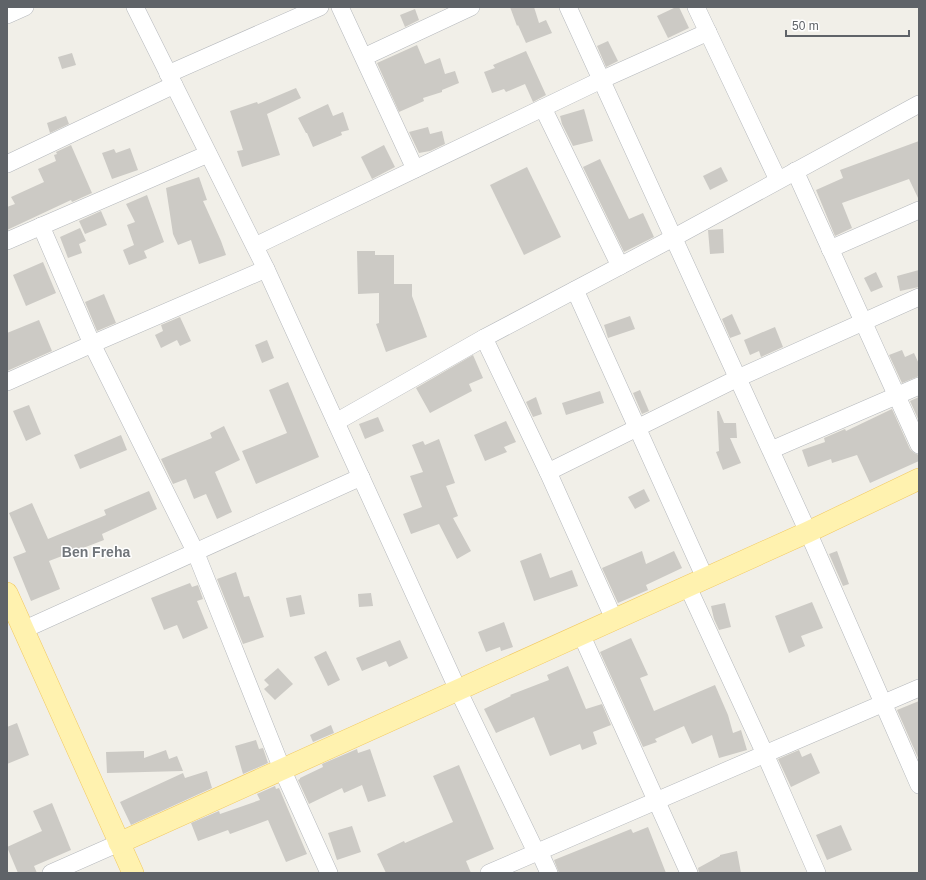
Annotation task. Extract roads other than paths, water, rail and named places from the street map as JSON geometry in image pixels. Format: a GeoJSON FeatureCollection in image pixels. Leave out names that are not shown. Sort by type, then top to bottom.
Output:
{"type":"FeatureCollection","features":[{"type":"Feature","properties":{"kind":"main road"},"geometry":{"type":"LineString","coordinates":[[119,843],[808,532],[919,479]]}},
{"type":"Feature","properties":{"kind":"main road"},"geometry":{"type":"LineString","coordinates":[[7,593],[133,873]]}},
{"type":"Feature","properties":{"kind":"street"},"geometry":{"type":"LineString","coordinates":[[7,15],[26,7]]}},
{"type":"Feature","properties":{"kind":"street"},"geometry":{"type":"LineString","coordinates":[[134,7],[255,246],[458,690],[549,873]]}},
{"type":"Feature","properties":{"kind":"street"},"geometry":{"type":"LineString","coordinates":[[7,164],[171,80],[320,7]]}},
{"type":"Feature","properties":{"kind":"street"},"geometry":{"type":"LineString","coordinates":[[340,7],[415,169]]}},
{"type":"Feature","properties":{"kind":"street"},"geometry":{"type":"LineString","coordinates":[[364,58],[470,7]]}},
{"type":"Feature","properties":{"kind":"street"},"geometry":{"type":"LineString","coordinates":[[568,7],[808,532],[919,785]]}},
{"type":"Feature","properties":{"kind":"street"},"geometry":{"type":"LineString","coordinates":[[696,7],[778,180]]}},
{"type":"Feature","properties":{"kind":"street"},"geometry":{"type":"LineString","coordinates":[[255,246],[601,80],[708,32]]}},
{"type":"Feature","properties":{"kind":"street"},"geometry":{"type":"LineString","coordinates":[[336,422],[484,338],[673,238],[919,104]]}},
{"type":"Feature","properties":{"kind":"street"},"geometry":{"type":"LineString","coordinates":[[543,108],[620,266]]}},
{"type":"Feature","properties":{"kind":"street"},"geometry":{"type":"LineString","coordinates":[[7,241],[208,154]]}},
{"type":"Feature","properties":{"kind":"street"},"geometry":{"type":"LineString","coordinates":[[795,171],[919,445]]}},
{"type":"Feature","properties":{"kind":"street"},"geometry":{"type":"LineString","coordinates":[[830,249],[919,210]]}},
{"type":"Feature","properties":{"kind":"street"},"geometry":{"type":"LineString","coordinates":[[41,226],[92,344],[195,551],[282,769],[329,873]]}},
{"type":"Feature","properties":{"kind":"street"},"geometry":{"type":"LineString","coordinates":[[7,382],[266,269]]}},
{"type":"Feature","properties":{"kind":"street"},"geometry":{"type":"LineString","coordinates":[[575,290],[637,428],[696,582],[765,754],[817,873]]}},
{"type":"Feature","properties":{"kind":"street"},"geometry":{"type":"LineString","coordinates":[[548,472],[738,378],[919,297]]}},
{"type":"Feature","properties":{"kind":"street"},"geometry":{"type":"LineString","coordinates":[[484,338],[548,472],[614,619]]}},
{"type":"Feature","properties":{"kind":"street"},"geometry":{"type":"LineString","coordinates":[[771,450],[919,386]]}},
{"type":"Feature","properties":{"kind":"street"},"geometry":{"type":"LineString","coordinates":[[23,630],[361,477]]}},
{"type":"Feature","properties":{"kind":"street"},"geometry":{"type":"LineString","coordinates":[[581,634],[689,873]]}},
{"type":"Feature","properties":{"kind":"street"},"geometry":{"type":"LineString","coordinates":[[489,873],[919,688]]}},
{"type":"Feature","properties":{"kind":"street"},"geometry":{"type":"LineString","coordinates":[[51,873],[119,843]]}},
{"type":"Feature","properties":{"kind":"district","name":"Ben Freha"},"geometry":{"type":"Point","coordinates":[96,552]}}]}
